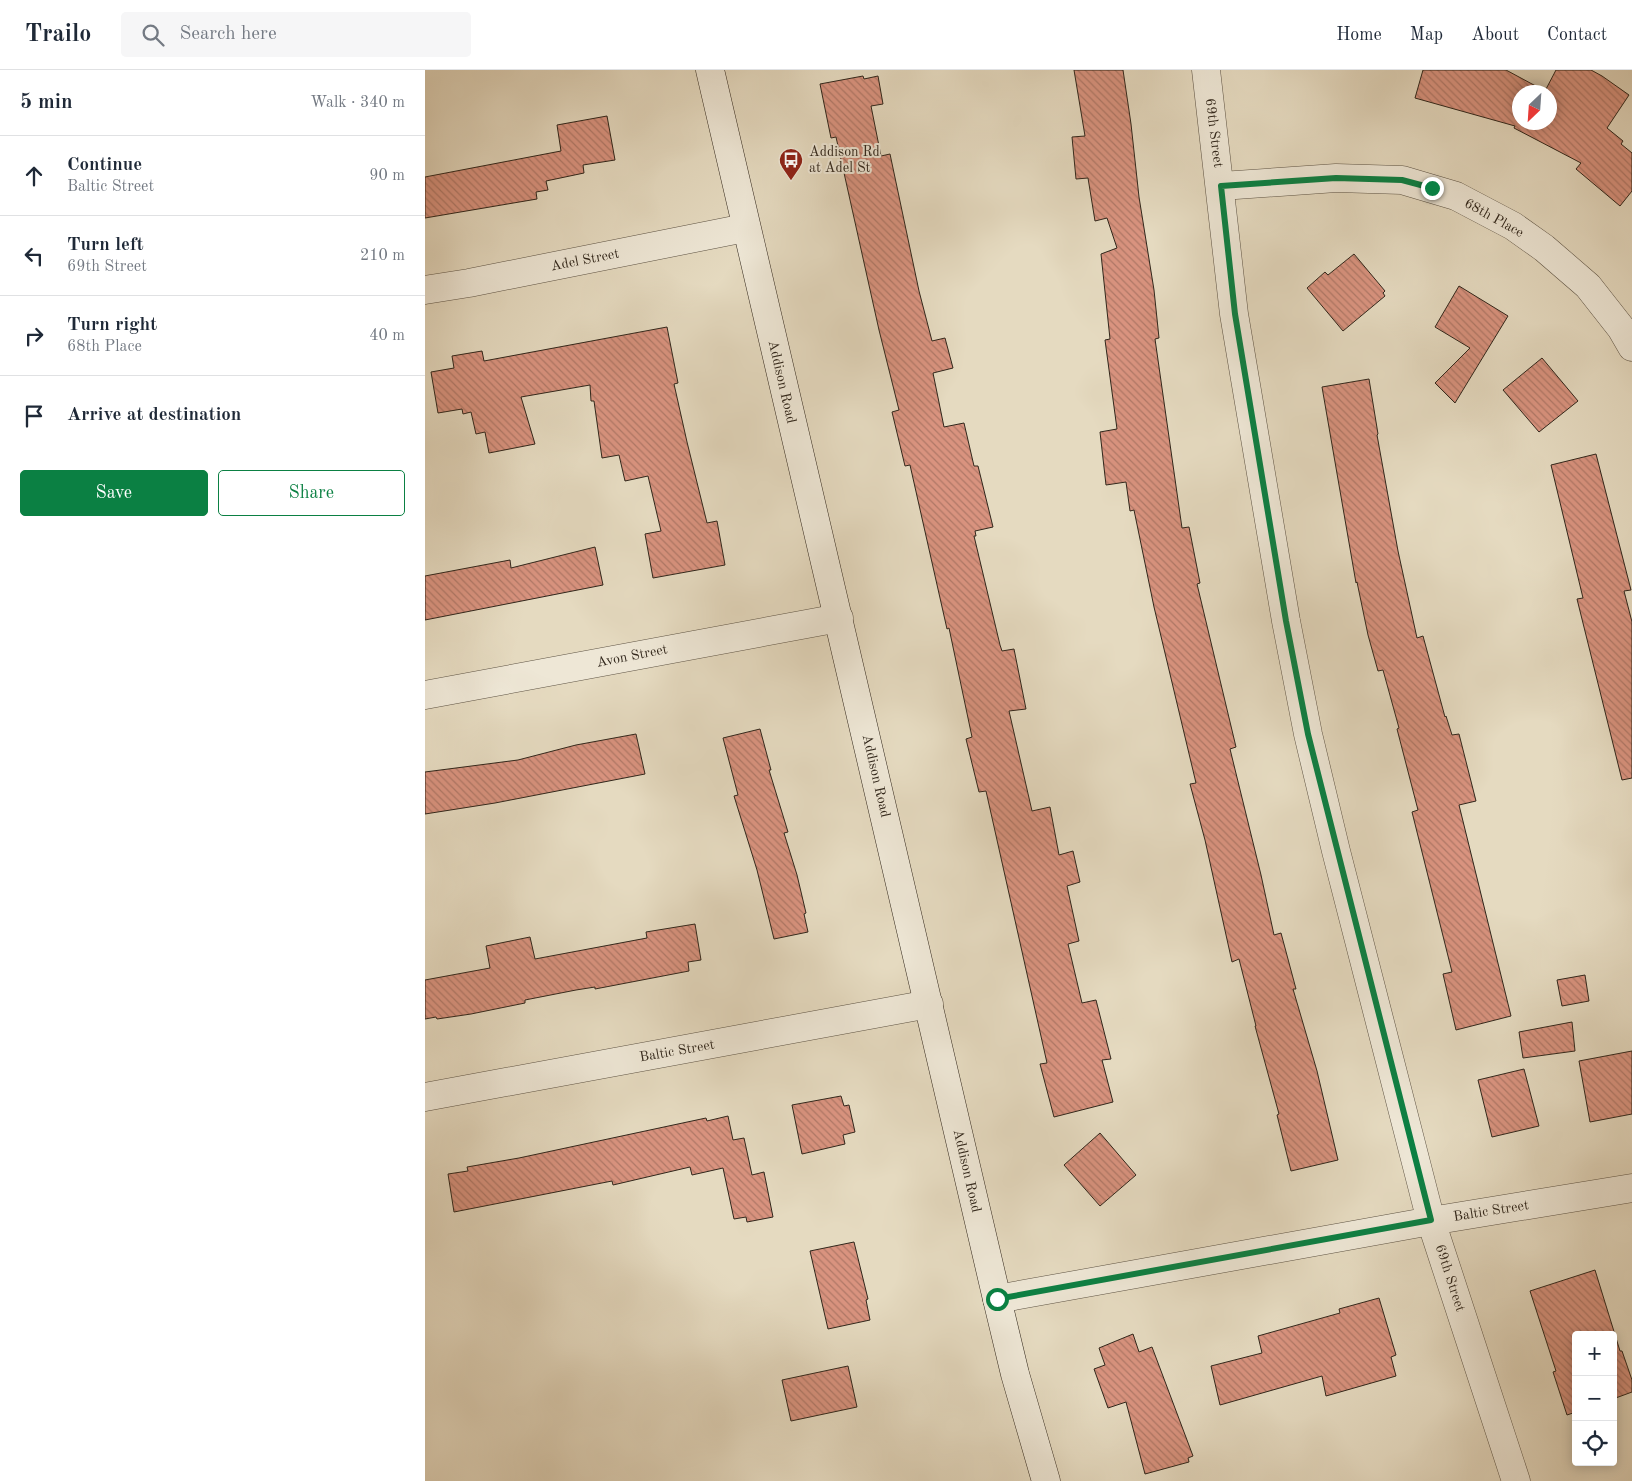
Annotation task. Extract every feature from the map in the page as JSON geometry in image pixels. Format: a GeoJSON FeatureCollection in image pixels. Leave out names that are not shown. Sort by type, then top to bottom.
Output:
{"type":"FeatureCollection","features":[{"type":"Feature","properties":{"kind":"street","name":"Addison Road"},"geometry":{"type":"LineString","coordinates":[[710,70],[745,228],[839,618],[997,1299],[1015,1374],[1046,1481]]}},
{"type":"Feature","properties":{"kind":"street","name":"69th Street"},"geometry":{"type":"LineString","coordinates":[[1206,70],[1235,314],[1286,621],[1308,734],[1431,1220],[1516,1481]]}},
{"type":"Feature","properties":{"kind":"street","name":"68th Place"},"geometry":{"type":"LineString","coordinates":[[1221,186],[1336,178],[1402,180],[1456,196],[1513,226],[1544,248],[1587,286],[1621,328],[1632,347]]}},
{"type":"Feature","properties":{"kind":"street","name":"Adel Street"},"geometry":{"type":"LineString","coordinates":[[425,290],[745,228]]}},
{"type":"Feature","properties":{"kind":"street","name":"Avon Street"},"geometry":{"type":"LineString","coordinates":[[425,695],[839,618]]}},
{"type":"Feature","properties":{"kind":"street","name":"Baltic Street"},"geometry":{"type":"LineString","coordinates":[[425,1097],[929,1004]]}},
{"type":"Feature","properties":{"kind":"street","name":"Baltic Street"},"geometry":{"type":"LineString","coordinates":[[997,1299],[1431,1220],[1632,1188]]}},
{"type":"Feature","properties":{"kind":"building"},"geometry":{"type":"Polygon","coordinates":[[[1074,70],[1123,70],[1139,197],[1154,290],[1159,338],[1155,339],[1182,528],[1189,527],[1200,583],[1197,584],[1236,747],[1230,749],[1274,935],[1281,933],[1296,989],[1293,989],[1317,1071],[1338,1160],[1291,1171],[1277,1115],[1279,1114],[1239,959],[1232,962],[1205,840],[1190,784],[1196,783],[1154,607],[1134,510],[1130,511],[1126,482],[1106,485],[1100,432],[1117,429],[1105,340],[1110,339],[1101,254],[1117,248],[1107,218],[1095,221],[1088,178],[1076,179],[1072,137],[1085,136],[1074,70]]]}},
{"type":"Feature","properties":{"kind":"building"},"geometry":{"type":"Polygon","coordinates":[[[1423,70],[1506,70],[1534,85],[1512,85],[1512,125],[1415,98],[1423,70]]]}},
{"type":"Feature","properties":{"kind":"building"},"geometry":{"type":"Polygon","coordinates":[[[1556,70],[1591,70],[1629,95],[1607,128],[1623,141],[1621,144],[1632,153],[1632,191],[1620,206],[1576,169],[1581,163],[1518,130],[1557,130],[1557,85],[1548,85],[1556,70]]]}},
{"type":"Feature","properties":{"kind":"building"},"geometry":{"type":"Polygon","coordinates":[[[863,76],[864,79],[878,76],[883,104],[871,106],[881,156],[890,154],[919,291],[932,341],[945,338],[953,368],[933,373],[944,427],[964,423],[974,466],[978,466],[993,527],[975,531],[976,536],[974,536],[1002,651],[1014,649],[1026,709],[1009,711],[1032,811],[1050,807],[1059,855],[1073,851],[1080,882],[1067,886],[1079,941],[1068,944],[1082,1003],[1096,1000],[1111,1059],[1102,1060],[1113,1102],[1054,1117],[1040,1064],[1047,1063],[986,791],[979,792],[966,739],[972,737],[949,628],[947,629],[910,465],[905,466],[892,412],[899,410],[836,137],[831,138],[820,84],[863,76]]]}},
{"type":"Feature","properties":{"kind":"building"},"geometry":{"type":"Polygon","coordinates":[[[607,116],[615,160],[583,165],[584,173],[546,181],[548,190],[536,192],[537,199],[425,218],[425,177],[561,151],[557,125],[607,116]]]}},
{"type":"Feature","properties":{"kind":"building"},"geometry":{"type":"Polygon","coordinates":[[[1354,254],[1385,291],[1383,293],[1385,296],[1343,331],[1307,288],[1325,272],[1328,275],[1354,254]]]}},
{"type":"Feature","properties":{"kind":"building"},"geometry":{"type":"Polygon","coordinates":[[[1459,286],[1508,316],[1455,403],[1435,383],[1470,348],[1435,327],[1459,286]]]}},
{"type":"Feature","properties":{"kind":"building"},"geometry":{"type":"Polygon","coordinates":[[[667,327],[678,383],[674,384],[687,442],[707,523],[717,521],[725,565],[653,578],[645,534],[661,531],[648,476],[625,481],[619,455],[602,458],[594,401],[591,401],[590,385],[521,397],[535,444],[489,453],[485,432],[476,434],[471,412],[463,414],[462,409],[438,413],[431,372],[454,368],[452,356],[482,351],[484,361],[667,327]]]}},
{"type":"Feature","properties":{"kind":"building"},"geometry":{"type":"Polygon","coordinates":[[[1542,358],[1578,401],[1539,432],[1503,390],[1542,358]]]}},
{"type":"Feature","properties":{"kind":"building"},"geometry":{"type":"Polygon","coordinates":[[[1369,379],[1398,551],[1417,638],[1423,636],[1445,717],[1452,735],[1459,734],[1476,801],[1459,805],[1511,1016],[1456,1030],[1443,974],[1452,972],[1412,812],[1418,810],[1397,729],[1399,728],[1383,670],[1378,671],[1356,583],[1322,387],[1369,379]]]}},
{"type":"Feature","properties":{"kind":"building"},"geometry":{"type":"Polygon","coordinates":[[[1596,454],[1631,590],[1624,591],[1632,622],[1632,778],[1622,780],[1577,599],[1583,598],[1551,465],[1596,454]]]}},
{"type":"Feature","properties":{"kind":"building"},"geometry":{"type":"Polygon","coordinates":[[[595,547],[603,585],[425,620],[425,576],[510,560],[511,568],[595,547]]]}},
{"type":"Feature","properties":{"kind":"building"},"geometry":{"type":"Polygon","coordinates":[[[760,729],[771,770],[769,770],[788,832],[784,833],[797,875],[806,913],[804,914],[808,932],[774,939],[757,870],[734,796],[738,795],[723,738],[760,729]]]}},
{"type":"Feature","properties":{"kind":"building"},"geometry":{"type":"Polygon","coordinates":[[[636,734],[645,774],[495,803],[425,814],[425,772],[518,760],[576,745],[636,734]]]}},
{"type":"Feature","properties":{"kind":"building"},"geometry":{"type":"Polygon","coordinates":[[[695,924],[701,960],[688,962],[689,971],[525,1000],[525,1003],[471,1014],[425,1019],[425,980],[490,968],[486,946],[530,937],[535,959],[647,938],[646,932],[695,924]]]}},
{"type":"Feature","properties":{"kind":"building"},"geometry":{"type":"Polygon","coordinates":[[[1585,975],[1589,1001],[1562,1006],[1557,980],[1585,975]]]}},
{"type":"Feature","properties":{"kind":"building"},"geometry":{"type":"Polygon","coordinates":[[[1572,1022],[1575,1051],[1523,1058],[1519,1032],[1572,1022]]]}},
{"type":"Feature","properties":{"kind":"building"},"geometry":{"type":"Polygon","coordinates":[[[1632,1051],[1632,1114],[1590,1122],[1579,1061],[1632,1051]]]}},
{"type":"Feature","properties":{"kind":"building"},"geometry":{"type":"Polygon","coordinates":[[[1524,1069],[1539,1126],[1492,1137],[1478,1080],[1524,1069]]]}},
{"type":"Feature","properties":{"kind":"building"},"geometry":{"type":"Polygon","coordinates":[[[841,1096],[844,1106],[849,1105],[855,1132],[843,1135],[845,1144],[802,1154],[792,1105],[841,1096]]]}},
{"type":"Feature","properties":{"kind":"building"},"geometry":{"type":"Polygon","coordinates":[[[728,1116],[733,1140],[744,1138],[752,1175],[764,1172],[773,1217],[747,1222],[746,1217],[734,1219],[723,1168],[692,1175],[690,1167],[613,1185],[612,1181],[454,1212],[448,1174],[468,1171],[467,1167],[519,1158],[706,1118],[707,1121],[728,1116]]]}},
{"type":"Feature","properties":{"kind":"building"},"geometry":{"type":"Polygon","coordinates":[[[1100,1133],[1136,1175],[1100,1206],[1064,1165],[1100,1133]]]}},
{"type":"Feature","properties":{"kind":"building"},"geometry":{"type":"Polygon","coordinates":[[[854,1242],[868,1299],[866,1300],[870,1320],[828,1329],[810,1251],[854,1242]]]}},
{"type":"Feature","properties":{"kind":"building"},"geometry":{"type":"Polygon","coordinates":[[[1595,1270],[1614,1331],[1572,1331],[1572,1413],[1567,1415],[1553,1372],[1556,1371],[1530,1291],[1595,1270]]]}},
{"type":"Feature","properties":{"kind":"building"},"geometry":{"type":"Polygon","coordinates":[[[1379,1298],[1396,1355],[1391,1357],[1396,1376],[1326,1396],[1322,1376],[1220,1405],[1211,1366],[1262,1353],[1258,1336],[1340,1313],[1339,1309],[1379,1298]]]}},
{"type":"Feature","properties":{"kind":"building"},"geometry":{"type":"Polygon","coordinates":[[[1133,1334],[1139,1352],[1152,1347],[1193,1456],[1188,1458],[1189,1462],[1145,1474],[1126,1402],[1108,1408],[1094,1369],[1105,1365],[1099,1348],[1133,1334]]]}},
{"type":"Feature","properties":{"kind":"building"},"geometry":{"type":"Polygon","coordinates":[[[1617,1341],[1632,1380],[1632,1392],[1617,1398],[1617,1341]]]}},
{"type":"Feature","properties":{"kind":"building"},"geometry":{"type":"Polygon","coordinates":[[[848,1366],[857,1407],[791,1421],[782,1380],[848,1366]]]}},
{"type":"Feature","properties":{"kind":"place","name":"Addison Rd at Adel St"},"geometry":{"type":"Point","coordinates":[791,181]}},
{"type":"Feature","properties":{"kind":"route"},"geometry":{"type":"LineString","coordinates":[[997,1299],[1431,1220],[1336,851],[1308,734],[1286,621],[1235,314],[1221,186],[1336,178],[1402,180],[1432,188]]}}]}
